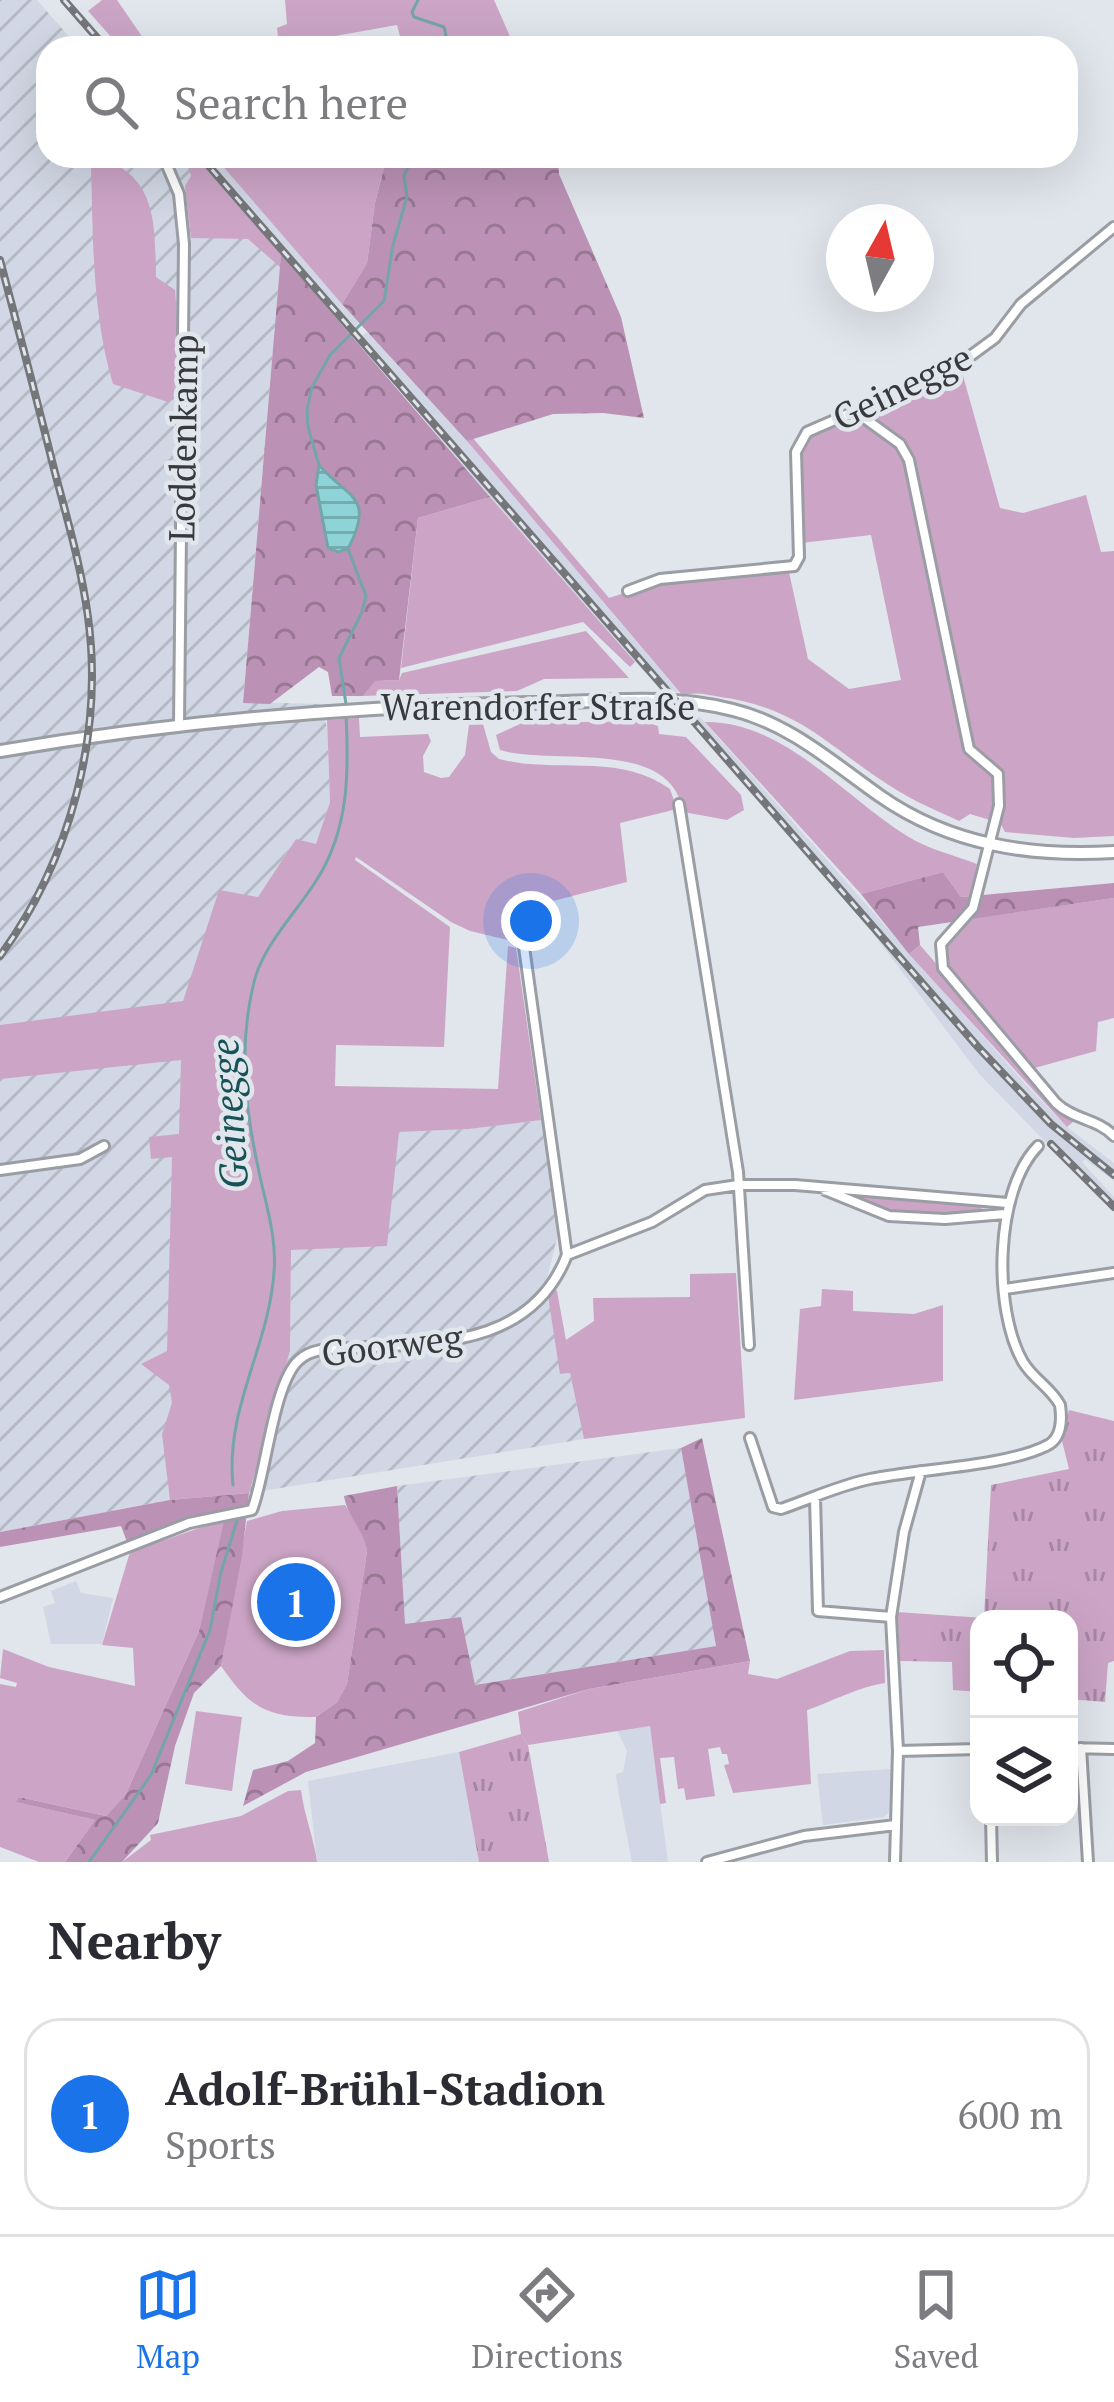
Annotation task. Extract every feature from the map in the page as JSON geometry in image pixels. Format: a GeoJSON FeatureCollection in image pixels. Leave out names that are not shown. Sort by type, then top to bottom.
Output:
{"type":"FeatureCollection","features":[{"type":"Feature","properties":{"kind":"street","name":"Loddenkamp"},"geometry":{"type":"LineString","coordinates":[[169,168],[177,186],[184,244],[179,724]]}},
{"type":"Feature","properties":{"kind":"street","name":"Geinegge"},"geometry":{"type":"LineString","coordinates":[[628,591],[660,579],[794,566],[799,557],[799,440],[969,357],[995,338],[1021,304],[1114,227]]}},
{"type":"Feature","properties":{"kind":"street"},"geometry":{"type":"LineString","coordinates":[[871,404],[871,422]]}},
{"type":"Feature","properties":{"kind":"street"},"geometry":{"type":"LineString","coordinates":[[856,412],[900,444],[909,460],[969,749],[998,774],[999,806],[974,908],[941,944],[943,968],[1056,1103],[1114,1136]]}},
{"type":"Feature","properties":{"kind":"street","name":"Warendorfer Straße"},"geometry":{"type":"LineString","coordinates":[[0,751],[179,724],[316,710],[678,702],[758,717],[802,739],[926,823],[988,844],[1046,854],[1114,852]]}},
{"type":"Feature","properties":{"kind":"street"},"geometry":{"type":"LineString","coordinates":[[679,804],[738,1185],[749,1345]]}},
{"type":"Feature","properties":{"kind":"street"},"geometry":{"type":"LineString","coordinates":[[524,947],[567,1255],[652,1222],[705,1190],[738,1185],[818,1187],[1006,1209]]}},
{"type":"Feature","properties":{"kind":"street"},"geometry":{"type":"LineString","coordinates":[[0,1170],[80,1159],[104,1146]]}},
{"type":"Feature","properties":{"kind":"street"},"geometry":{"type":"LineString","coordinates":[[750,1438],[773,1507],[781,1509],[866,1480],[1048,1446],[1058,1434],[1060,1405],[1024,1366],[1011,1333],[1005,1288],[1006,1209],[1023,1165],[1038,1146]]}},
{"type":"Feature","properties":{"kind":"street"},"geometry":{"type":"LineString","coordinates":[[818,1187],[889,1216],[945,1219],[1006,1209]]}},
{"type":"Feature","properties":{"kind":"street","name":"Goorweg"},"geometry":{"type":"LineString","coordinates":[[0,1597],[189,1522],[252,1510],[277,1408],[293,1366],[301,1358],[326,1349],[446,1342],[506,1324],[538,1304],[560,1274],[567,1255]]}},
{"type":"Feature","properties":{"kind":"street"},"geometry":{"type":"LineString","coordinates":[[1005,1288],[1114,1273]]}},
{"type":"Feature","properties":{"kind":"street"},"geometry":{"type":"LineString","coordinates":[[895,1862],[898,1751],[891,1617],[904,1532],[921,1470]]}},
{"type":"Feature","properties":{"kind":"street"},"geometry":{"type":"LineString","coordinates":[[815,1497],[818,1625]]}},
{"type":"Feature","properties":{"kind":"street"},"geometry":{"type":"LineString","coordinates":[[818,1611],[891,1617]]}},
{"type":"Feature","properties":{"kind":"street"},"geometry":{"type":"LineString","coordinates":[[1088,1862],[1081,1748],[1114,1749]]}},
{"type":"Feature","properties":{"kind":"street"},"geometry":{"type":"LineString","coordinates":[[898,1751],[970,1749]]}},
{"type":"Feature","properties":{"kind":"street"},"geometry":{"type":"LineString","coordinates":[[707,1862],[804,1836],[896,1825]]}},
{"type":"Feature","properties":{"kind":"street"},"geometry":{"type":"LineString","coordinates":[[991,1826],[992,1862]]}},
{"type":"Feature","properties":{"kind":"shaded area"},"geometry":{"type":"Polygon","coordinates":[[[0,0],[37,0],[68,36],[36,36],[36,168],[205,168],[281,254],[243,702],[320,704],[327,727],[330,802],[316,845],[296,839],[258,897],[192,979],[183,1001],[170,1500],[0,1532],[0,0]]]}},
{"type":"Feature","properties":{"kind":"shaded area"},"geometry":{"type":"Polygon","coordinates":[[[205,168],[224,168],[359,323],[349,331],[205,168]]]}},
{"type":"Feature","properties":{"kind":"shaded area"},"geometry":{"type":"Polygon","coordinates":[[[367,332],[467,441],[679,692],[664,692],[490,497],[357,340],[367,332]]]}},
{"type":"Feature","properties":{"kind":"shaded area"},"geometry":{"type":"Polygon","coordinates":[[[686,717],[700,717],[1030,1089],[1067,1127],[1114,1163],[1114,1181],[1085,1159],[1082,1162],[1114,1197],[1114,1212],[980,1075],[866,924],[686,717]]]}},
{"type":"Feature","properties":{"kind":"shaded area"},"geometry":{"type":"Polygon","coordinates":[[[541,1120],[560,1225],[546,1283],[561,1374],[570,1373],[584,1439],[249,1493],[290,1351],[291,1250],[398,1132],[541,1120]]]}},
{"type":"Feature","properties":{"kind":"shaded area"},"geometry":{"type":"Polygon","coordinates":[[[681,1448],[717,1646],[474,1685],[405,1625],[397,1486],[681,1448]]]}},
{"type":"Feature","properties":{"kind":"shaded area"},"geometry":{"type":"Polygon","coordinates":[[[76,1581],[81,1593],[113,1598],[102,1644],[51,1644],[43,1607],[55,1603],[51,1591],[76,1581]]]}},
{"type":"Feature","properties":{"kind":"shaded area"},"geometry":{"type":"Polygon","coordinates":[[[650,1726],[668,1862],[632,1862],[616,1774],[623,1772],[627,1751],[617,1730],[650,1726]]]}},
{"type":"Feature","properties":{"kind":"shaded area"},"geometry":{"type":"Polygon","coordinates":[[[459,1752],[479,1862],[317,1862],[308,1781],[459,1752]]]}},
{"type":"Feature","properties":{"kind":"shaded area"},"geometry":{"type":"Polygon","coordinates":[[[891,1769],[889,1812],[884,1817],[823,1825],[817,1774],[891,1769]]]}},
{"type":"Feature","properties":{"kind":"green space"},"geometry":{"type":"Polygon","coordinates":[[[102,0],[117,0],[142,36],[110,36],[88,11],[102,0]]]}},
{"type":"Feature","properties":{"kind":"green space"},"geometry":{"type":"Polygon","coordinates":[[[285,0],[494,0],[510,36],[400,36],[397,25],[335,36],[278,36],[277,28],[287,24],[285,0]]]}},
{"type":"Feature","properties":{"kind":"green space"},"geometry":{"type":"Polygon","coordinates":[[[91,168],[121,168],[134,178],[150,206],[156,277],[175,290],[174,399],[168,402],[113,384],[97,303],[91,168]]]}},
{"type":"Feature","properties":{"kind":"green space"},"geometry":{"type":"Polygon","coordinates":[[[189,168],[205,168],[281,254],[280,267],[248,239],[191,238],[185,186],[191,176],[189,168]]]}},
{"type":"Feature","properties":{"kind":"green space"},"geometry":{"type":"Polygon","coordinates":[[[224,168],[384,168],[367,263],[342,304],[224,168]]]}},
{"type":"Feature","properties":{"kind":"green space"},"geometry":{"type":"Polygon","coordinates":[[[384,168],[559,168],[621,317],[644,418],[553,414],[467,441],[342,304],[367,263],[384,168]]]}},
{"type":"Feature","properties":{"kind":"green space"},"geometry":{"type":"Polygon","coordinates":[[[281,254],[490,497],[418,518],[399,680],[375,681],[363,696],[332,696],[328,672],[319,667],[270,704],[243,703],[281,254]]]}},
{"type":"Feature","properties":{"kind":"green space"},"geometry":{"type":"Polygon","coordinates":[[[960,365],[1000,508],[1023,513],[1086,495],[1101,552],[1114,551],[1114,836],[1005,832],[1000,823],[970,814],[959,821],[900,792],[817,734],[774,711],[706,694],[683,696],[467,441],[472,437],[609,598],[662,581],[789,572],[808,659],[849,689],[901,680],[871,535],[801,543],[798,450],[805,437],[960,365]]]}},
{"type":"Feature","properties":{"kind":"green space"},"geometry":{"type":"Polygon","coordinates":[[[490,497],[635,662],[630,667],[583,622],[401,668],[418,518],[490,497]]]}},
{"type":"Feature","properties":{"kind":"green space"},"geometry":{"type":"Polygon","coordinates":[[[586,631],[629,678],[544,679],[517,691],[363,696],[374,681],[399,680],[402,673],[586,631]]]}},
{"type":"Feature","properties":{"kind":"green space"},"geometry":{"type":"Polygon","coordinates":[[[359,718],[360,737],[428,734],[431,741],[423,756],[424,772],[441,778],[449,777],[465,755],[469,725],[483,724],[491,752],[499,759],[630,771],[670,789],[677,809],[620,823],[627,882],[514,911],[516,942],[451,922],[356,857],[450,927],[444,1047],[336,1045],[335,1086],[498,1089],[508,946],[516,948],[541,1120],[399,1132],[387,1246],[291,1250],[290,1351],[249,1493],[170,1500],[162,1434],[172,1403],[169,1385],[141,1364],[167,1351],[172,1157],[151,1159],[149,1137],[179,1134],[181,1060],[0,1079],[0,1025],[183,1001],[219,890],[258,897],[296,839],[316,844],[330,802],[327,720],[359,718]]]}},
{"type":"Feature","properties":{"kind":"green space"},"geometry":{"type":"Polygon","coordinates":[[[643,721],[658,726],[659,734],[686,737],[741,795],[744,810],[727,820],[689,813],[683,811],[674,788],[656,772],[606,759],[500,750],[496,735],[522,723],[643,721]]]}},
{"type":"Feature","properties":{"kind":"green space"},"geometry":{"type":"Polygon","coordinates":[[[705,722],[734,725],[787,747],[907,836],[977,864],[970,896],[961,897],[943,872],[861,894],[705,722]]]}},
{"type":"Feature","properties":{"kind":"green space"},"geometry":{"type":"Polygon","coordinates":[[[943,872],[961,897],[1114,883],[1114,898],[918,927],[920,945],[909,954],[861,894],[943,872]]]}},
{"type":"Feature","properties":{"kind":"green space"},"geometry":{"type":"Polygon","coordinates":[[[1114,898],[1114,1018],[1098,1022],[1096,1051],[1031,1069],[951,974],[945,945],[969,919],[1114,898]]]}},
{"type":"Feature","properties":{"kind":"green space"},"geometry":{"type":"Polygon","coordinates":[[[920,945],[1073,1122],[1067,1127],[909,954],[920,945]]]}},
{"type":"Feature","properties":{"kind":"green space"},"geometry":{"type":"Polygon","coordinates":[[[846,1192],[976,1203],[982,1209],[909,1216],[873,1209],[846,1192]]]}},
{"type":"Feature","properties":{"kind":"green space"},"geometry":{"type":"Polygon","coordinates":[[[736,1273],[745,1418],[584,1439],[570,1373],[560,1374],[546,1283],[557,1291],[566,1340],[594,1321],[593,1298],[690,1297],[690,1274],[736,1273]]]}},
{"type":"Feature","properties":{"kind":"green space"},"geometry":{"type":"Polygon","coordinates":[[[822,1289],[853,1291],[853,1311],[914,1314],[943,1305],[943,1381],[794,1400],[800,1309],[821,1306],[822,1289]]]}},
{"type":"Feature","properties":{"kind":"green space"},"geometry":{"type":"Polygon","coordinates":[[[1069,1410],[1114,1421],[1114,1661],[1108,1663],[1105,1702],[1078,1700],[1078,1610],[984,1610],[991,1485],[1069,1469],[1061,1437],[1069,1410]]]}},
{"type":"Feature","properties":{"kind":"green space"},"geometry":{"type":"Polygon","coordinates":[[[702,1438],[750,1661],[589,1689],[306,1772],[243,1806],[253,1770],[288,1761],[315,1743],[316,1717],[337,1702],[347,1684],[367,1551],[344,1496],[397,1486],[405,1624],[461,1617],[475,1685],[716,1646],[681,1448],[702,1438]]]}},
{"type":"Feature","properties":{"kind":"green space"},"geometry":{"type":"Polygon","coordinates":[[[249,1493],[221,1666],[194,1693],[175,1746],[158,1823],[122,1862],[65,1862],[95,1820],[16,1802],[19,1797],[106,1816],[126,1794],[199,1631],[226,1512],[202,1514],[127,1542],[121,1526],[0,1547],[0,1532],[170,1500],[249,1493]]]}},
{"type":"Feature","properties":{"kind":"green space"},"geometry":{"type":"Polygon","coordinates":[[[345,1505],[365,1536],[367,1551],[347,1684],[337,1702],[316,1717],[271,1712],[240,1691],[221,1666],[247,1521],[282,1511],[345,1505]]]}},
{"type":"Feature","properties":{"kind":"green space"},"geometry":{"type":"Polygon","coordinates":[[[225,1519],[199,1631],[126,1794],[106,1816],[19,1797],[17,1802],[95,1820],[65,1862],[39,1862],[0,1847],[0,1684],[16,1687],[17,1683],[0,1678],[3,1649],[49,1667],[135,1686],[133,1648],[102,1645],[130,1552],[225,1519]]]}},
{"type":"Feature","properties":{"kind":"green space"},"geometry":{"type":"Polygon","coordinates":[[[897,1612],[970,1617],[970,1691],[953,1690],[952,1662],[900,1661],[897,1612]]]}},
{"type":"Feature","properties":{"kind":"green space"},"geometry":{"type":"Polygon","coordinates":[[[884,1650],[885,1683],[807,1710],[811,1784],[733,1793],[724,1765],[729,1764],[727,1754],[720,1747],[708,1749],[715,1796],[686,1800],[684,1788],[678,1789],[674,1757],[660,1758],[666,1803],[660,1804],[650,1726],[528,1745],[521,1734],[518,1712],[589,1689],[750,1661],[748,1674],[777,1679],[850,1651],[884,1650]]]}},
{"type":"Feature","properties":{"kind":"green space"},"geometry":{"type":"Polygon","coordinates":[[[196,1711],[242,1717],[232,1791],[185,1784],[196,1711]]]}},
{"type":"Feature","properties":{"kind":"green space"},"geometry":{"type":"Polygon","coordinates":[[[521,1734],[528,1745],[549,1862],[479,1862],[459,1752],[521,1734]]]}},
{"type":"Feature","properties":{"kind":"green space"},"geometry":{"type":"Polygon","coordinates":[[[301,1790],[317,1862],[122,1862],[151,1840],[150,1835],[241,1816],[288,1791],[301,1790]]]}},
{"type":"Feature","properties":{"kind":"water"},"geometry":{"type":"Polygon","coordinates":[[[319,465],[359,507],[348,549],[338,552],[328,548],[316,485],[319,465]]]}},
{"type":"Feature","properties":{"kind":"waterway","name":"Geinegge"},"geometry":{"type":"LineString","coordinates":[[418,0],[414,17],[444,27],[445,36]]}},
{"type":"Feature","properties":{"kind":"waterway","name":"Geinegge"},"geometry":{"type":"LineString","coordinates":[[319,465],[308,427],[312,387],[330,355],[384,301],[407,197],[408,168]]}},
{"type":"Feature","properties":{"kind":"waterway","name":"Geinegge"},"geometry":{"type":"LineString","coordinates":[[346,704],[339,658],[366,596],[348,549]]}},
{"type":"Feature","properties":{"kind":"waterway","name":"Geinegge"},"geometry":{"type":"LineString","coordinates":[[233,1485],[235,1430],[264,1326],[275,1259],[247,1101],[249,1006],[258,968],[316,881],[335,842],[347,779],[346,714]]}},
{"type":"Feature","properties":{"kind":"waterway","name":"Geinegge"},"geometry":{"type":"LineString","coordinates":[[89,1862],[151,1775],[210,1630],[239,1514]]}},
{"type":"Feature","properties":{"kind":"railway"},"geometry":{"type":"LineString","coordinates":[[64,0],[96,36]]}},
{"type":"Feature","properties":{"kind":"railway"},"geometry":{"type":"LineString","coordinates":[[210,168],[978,1047],[1051,1124],[1114,1175]]}},
{"type":"Feature","properties":{"kind":"railway"},"geometry":{"type":"LineString","coordinates":[[0,260],[77,559],[92,661],[86,751],[63,838],[25,919],[0,956]]}},
{"type":"Feature","properties":{"kind":"railway"},"geometry":{"type":"LineString","coordinates":[[1051,1144],[1114,1207]]}},
{"type":"Feature","properties":{"kind":"place","name":"Adolf-Brühl-Stadion"},"geometry":{"type":"Point","coordinates":[296,1602]}}]}
